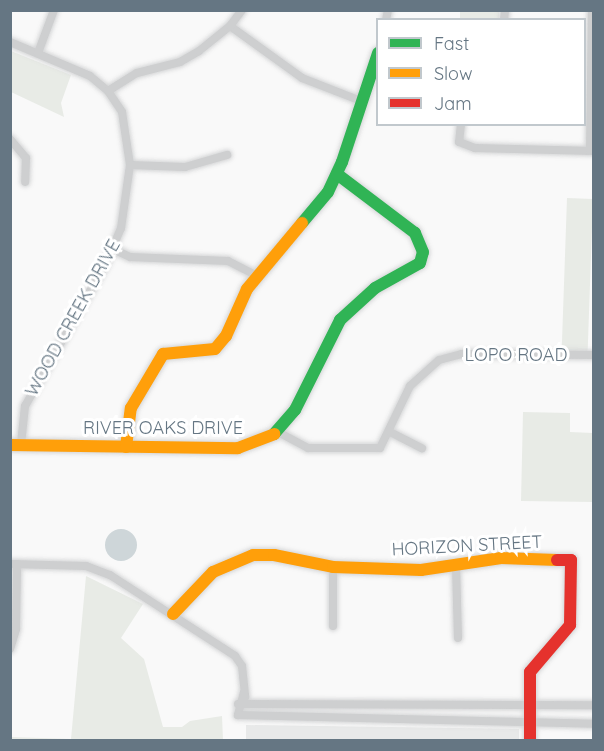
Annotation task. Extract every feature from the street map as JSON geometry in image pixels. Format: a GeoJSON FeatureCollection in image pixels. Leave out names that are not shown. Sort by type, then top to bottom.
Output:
{"type":"FeatureCollection","features":[{"type":"Feature","properties":{"kind":"street"},"geometry":{"type":"LineString","coordinates":[[38,52],[54,10]]}},
{"type":"Feature","properties":{"kind":"street"},"geometry":{"type":"LineString","coordinates":[[108,91],[137,73],[180,62],[212,43],[230,26],[242,10]]}},
{"type":"Feature","properties":{"kind":"street"},"geometry":{"type":"LineString","coordinates":[[461,126],[459,142],[475,148],[592,151],[592,10]]}},
{"type":"Feature","properties":{"kind":"street"},"geometry":{"type":"LineString","coordinates":[[230,26],[302,78],[361,101]]}},
{"type":"Feature","properties":{"kind":"street","name":"WOOD CREEK DRIVE"},"geometry":{"type":"LineString","coordinates":[[10,42],[90,76],[108,91],[122,112],[130,165],[126,207],[113,249],[25,406],[16,445]]}},
{"type":"Feature","properties":{"kind":"street"},"geometry":{"type":"LineString","coordinates":[[126,447],[131,408],[163,354],[215,349],[257,276],[308,219],[337,174],[376,59]]}},
{"type":"Feature","properties":{"kind":"street"},"geometry":{"type":"LineString","coordinates":[[10,140],[26,158],[25,182]]}},
{"type":"Feature","properties":{"kind":"street"},"geometry":{"type":"LineString","coordinates":[[130,165],[185,167],[227,155]]}},
{"type":"Feature","properties":{"kind":"street","name":"RIVER OAKS DRIVE"},"geometry":{"type":"LineString","coordinates":[[16,445],[238,448],[256,444],[278,432],[295,410],[340,320],[375,288],[420,263],[423,252],[414,233],[337,174]]}},
{"type":"Feature","properties":{"kind":"street"},"geometry":{"type":"LineString","coordinates":[[113,249],[130,257],[228,261],[257,276]]}},
{"type":"Feature","properties":{"kind":"street","name":"LOPO ROAD"},"geometry":{"type":"LineString","coordinates":[[278,432],[301,447],[369,451],[380,448],[411,386],[439,360],[462,354],[594,355]]}},
{"type":"Feature","properties":{"kind":"street"},"geometry":{"type":"LineString","coordinates":[[390,432],[423,448]]}},
{"type":"Feature","properties":{"kind":"street","name":"HORIZON STREET"},"geometry":{"type":"LineString","coordinates":[[173,614],[213,572],[243,558],[274,555],[333,567],[421,570],[501,558],[571,560],[570,625],[530,672],[530,705]]}},
{"type":"Feature","properties":{"kind":"street"},"geometry":{"type":"LineString","coordinates":[[10,649],[16,629],[14,564],[99,570],[173,614],[235,656],[242,666],[244,692],[242,715],[594,724]]}},
{"type":"Feature","properties":{"kind":"street"},"geometry":{"type":"LineString","coordinates":[[456,566],[458,638]]}},
{"type":"Feature","properties":{"kind":"street"},"geometry":{"type":"LineString","coordinates":[[333,567],[333,626]]}},
{"type":"Feature","properties":{"kind":"street"},"geometry":{"type":"LineString","coordinates":[[243,704],[594,705]]}},
{"type":"Feature","properties":{"kind":"street"},"geometry":{"type":"LineString","coordinates":[[530,705],[530,741]]}},
{"type":"Feature","properties":{"kind":"shaded area"},"geometry":{"type":"Polygon","coordinates":[[[460,11],[499,11],[499,18],[460,18],[460,11]]]}},
{"type":"Feature","properties":{"kind":"shaded area"},"geometry":{"type":"Polygon","coordinates":[[[11,51],[71,75],[61,103],[64,117],[11,92],[11,51]]]}},
{"type":"Feature","properties":{"kind":"shaded area"},"geometry":{"type":"Polygon","coordinates":[[[567,198],[593,199],[588,352],[562,351],[567,198]]]}},
{"type":"Feature","properties":{"kind":"shaded area"},"geometry":{"type":"Polygon","coordinates":[[[523,412],[570,413],[570,432],[593,433],[593,502],[521,501],[523,412]]]}},
{"type":"Feature","properties":{"kind":"shaded area"},"geometry":{"type":"Polygon","coordinates":[[[121,529],[132,534],[137,545],[132,556],[121,561],[110,556],[105,545],[110,534],[121,529]]]}},
{"type":"Feature","properties":{"kind":"shaded area"},"geometry":{"type":"Polygon","coordinates":[[[86,576],[143,604],[121,638],[144,659],[163,727],[182,727],[190,721],[222,716],[223,740],[11,740],[11,737],[71,739],[86,576]]]}},
{"type":"Feature","properties":{"kind":"shaded area"},"geometry":{"type":"Polygon","coordinates":[[[246,725],[519,729],[519,740],[246,740],[246,725]]]}},
{"type":"Feature","properties":{"kind":"traffic: fast"},"geometry":{"type":"LineString","coordinates":[[302,223],[328,192],[342,162],[376,59]]}},
{"type":"Feature","properties":{"kind":"traffic: fast"},"geometry":{"type":"LineString","coordinates":[[274,434],[295,410],[340,320],[375,288],[420,263],[423,252],[415,233],[337,174]]}},
{"type":"Feature","properties":{"kind":"traffic: slow"},"geometry":{"type":"LineString","coordinates":[[126,447],[131,408],[163,354],[215,349],[226,336],[247,289],[302,223]]}},
{"type":"Feature","properties":{"kind":"traffic: slow"},"geometry":{"type":"LineString","coordinates":[[10,445],[238,448],[274,434]]}},
{"type":"Feature","properties":{"kind":"traffic: slow"},"geometry":{"type":"LineString","coordinates":[[173,614],[213,572],[253,555],[274,555],[333,567],[421,570],[501,558],[557,560]]}},
{"type":"Feature","properties":{"kind":"traffic: jam"},"geometry":{"type":"LineString","coordinates":[[530,740],[530,672],[570,625],[571,560],[557,560]]}}]}
